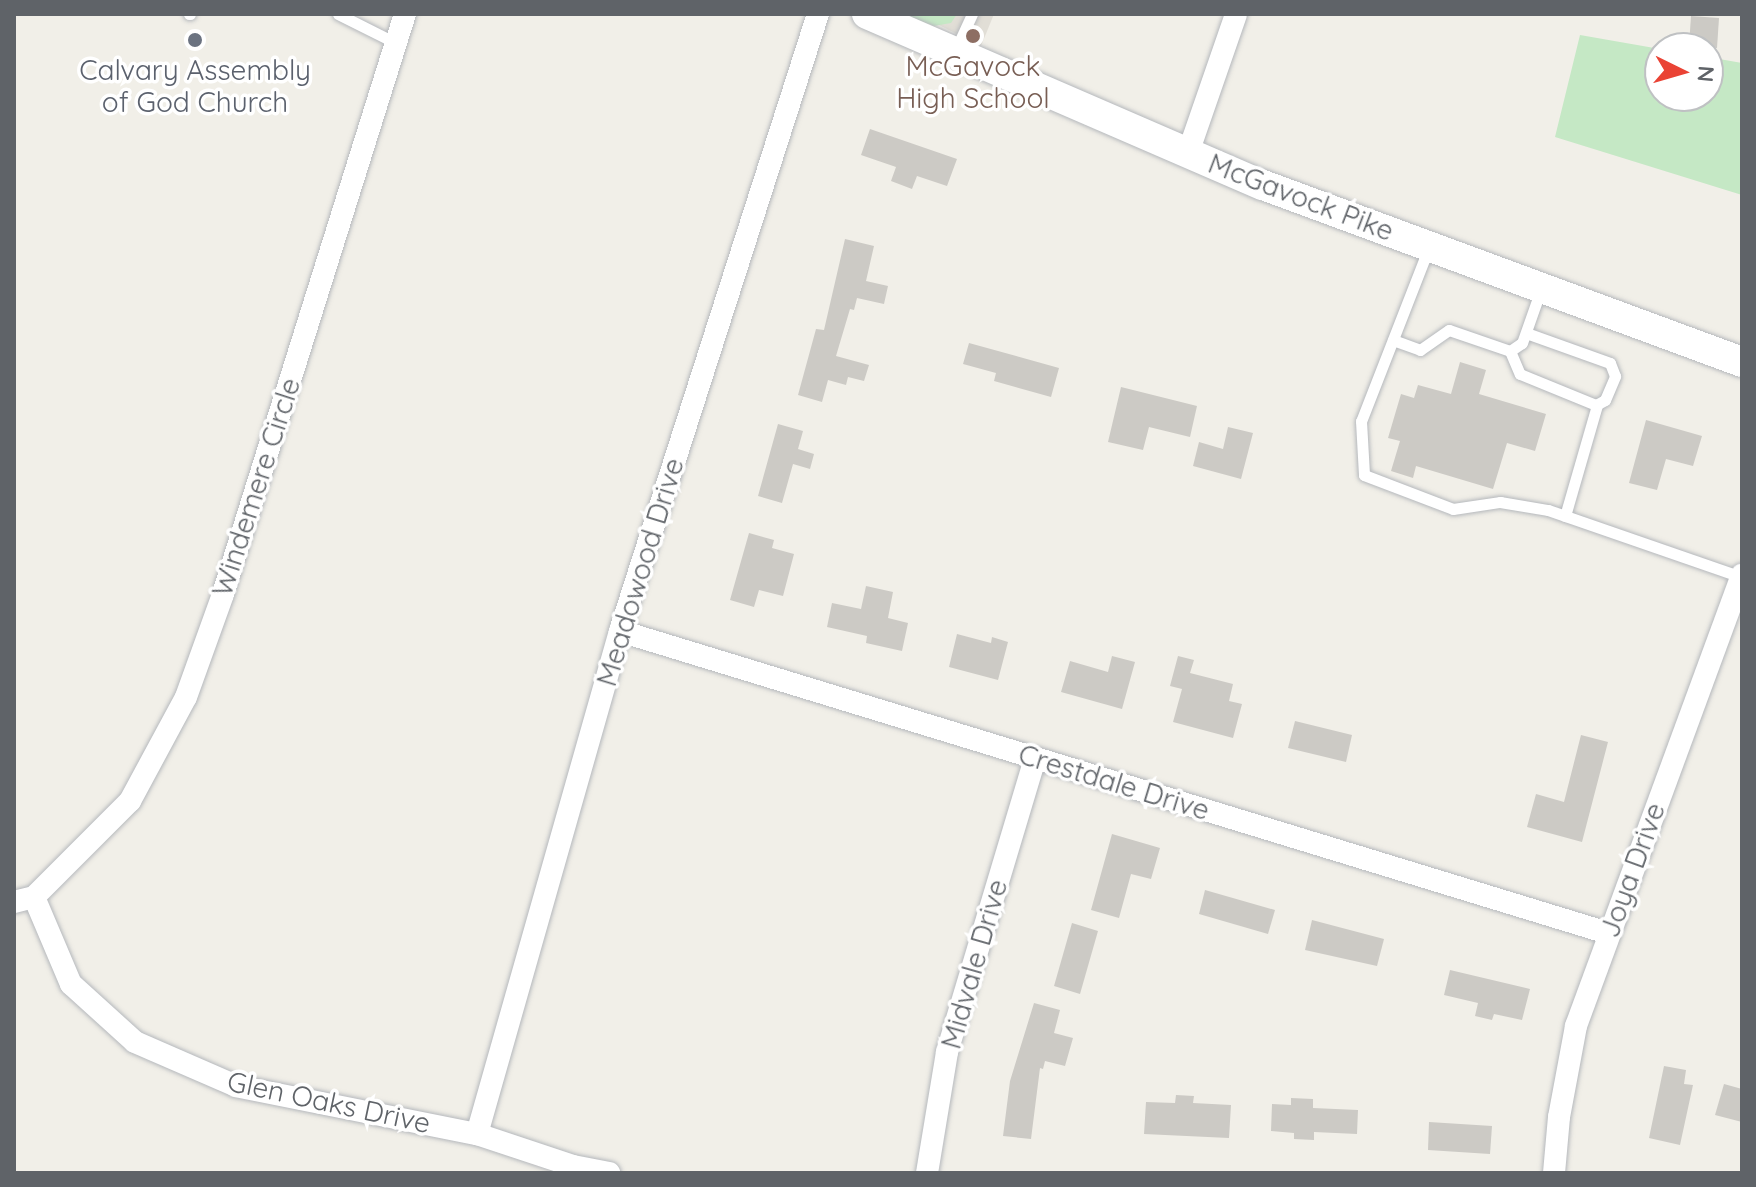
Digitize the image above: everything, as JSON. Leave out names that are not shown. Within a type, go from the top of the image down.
[{"type":"main road","name":"McGavock Pike","points":[[867,14],[1263,185],[1742,362]]},
{"type":"street","name":"Windemere Circle","points":[[24,900],[130,801],[186,697],[223,594],[405,14]]},
{"type":"street","name":"Meadowood Drive","points":[[477,1134],[620,631],[818,14]]},
{"type":"street","points":[[1188,153],[1236,14]]},
{"type":"street","name":"Joya Drive","points":[[1554,1173],[1559,1117],[1576,1026],[1742,576]]},
{"type":"street","name":"Crestdale Drive","points":[[620,631],[1608,933]]},
{"type":"street","name":"Midvale Drive","points":[[927,1173],[947,1052],[1035,758]]},
{"type":"street","name":"Glen Oaks Drive","points":[[24,900],[71,984],[135,1042],[236,1086],[477,1134],[573,1166],[609,1173]]},
{"type":"lane","points":[[955,52],[972,14]]},
{"type":"lane","points":[[345,16],[396,43]]},
{"type":"lane","points":[[1429,246],[1361,421],[1364,475],[1453,509],[1500,502],[1565,516],[1742,576]]},
{"type":"lane","points":[[1510,351],[1522,343],[1542,288]]},
{"type":"lane","points":[[1393,340],[1420,350],[1449,330],[1510,351],[1520,374],[1597,405]]},
{"type":"lane","points":[[1526,333],[1610,363],[1615,376],[1605,400],[1597,405],[1565,516]]},
{"type":"shaded area","name":"McGavock High School","points":[[917,14],[994,14],[981,46]]},
{"type":"green space","points":[[903,14],[957,14],[951,23],[934,26]]},
{"type":"green space","points":[[1580,35],[1644,46],[1644,112],[1724,112],[1724,60],[1742,63],[1742,195],[1555,137]]},
{"type":"building","points":[[1691,16],[1719,18],[1718,32],[1690,32]]},
{"type":"building","points":[[870,129],[957,159],[947,186],[917,176],[912,189],[891,181],[896,167],[861,155]]},
{"type":"building","points":[[845,239],[874,246],[866,281],[888,286],[884,304],[857,298],[854,310],[850,309],[836,356],[869,365],[864,381],[848,377],[846,385],[828,380],[822,402],[798,395],[816,329],[824,330]]},
{"type":"building","points":[[969,343],[1059,368],[1051,397],[994,381],[996,373],[963,364]]},
{"type":"building","points":[[1460,362],[1486,370],[1479,394],[1546,414],[1535,451],[1507,443],[1493,489],[1416,466],[1413,478],[1391,471],[1400,441],[1388,438],[1401,394],[1414,398],[1418,385],[1451,394]]},
{"type":"building","points":[[1121,387],[1197,406],[1190,437],[1149,427],[1143,450],[1108,442]]},
{"type":"building","points":[[1646,420],[1702,436],[1693,466],[1666,459],[1657,490],[1629,483]]},
{"type":"building","points":[[778,424],[803,431],[798,449],[814,454],[810,469],[793,464],[782,503],[758,496]]},
{"type":"building","points":[[1228,427],[1253,433],[1241,479],[1193,466],[1199,442],[1223,449]]},
{"type":"building","points":[[749,533],[774,540],[772,548],[794,554],[783,596],[759,590],[754,607],[730,600]]},
{"type":"building","points":[[866,586],[893,592],[888,618],[908,623],[902,651],[866,643],[867,636],[827,627],[832,603],[861,609]]},
{"type":"building","points":[[957,634],[991,643],[992,637],[1008,642],[998,680],[949,667]]},
{"type":"building","points":[[1112,656],[1135,662],[1122,709],[1061,692],[1070,661],[1108,672]]},
{"type":"building","points":[[1178,656],[1194,660],[1190,673],[1233,684],[1229,701],[1242,704],[1233,738],[1173,722],[1182,689],[1170,686]]},
{"type":"building","points":[[1295,721],[1352,735],[1346,762],[1288,748]]},
{"type":"building","points":[[1581,735],[1608,742],[1582,842],[1527,827],[1536,794],[1564,802]]},
{"type":"building","points":[[1112,834],[1160,848],[1151,879],[1131,874],[1119,918],[1091,910]]},
{"type":"building","points":[[1205,890],[1275,910],[1268,934],[1199,914]]},
{"type":"building","points":[[1312,920],[1384,939],[1377,966],[1305,950]]},
{"type":"building","points":[[1072,923],[1098,931],[1080,994],[1054,986]]},
{"type":"building","points":[[1450,970],[1530,989],[1522,1020],[1494,1014],[1492,1020],[1475,1016],[1478,1003],[1444,995]]},
{"type":"building","points":[[1034,1003],[1060,1010],[1054,1033],[1073,1038],[1065,1066],[1045,1061],[1043,1069],[1040,1068],[1031,1139],[1003,1136],[1010,1081]]},
{"type":"building","points":[[1664,1066],[1686,1070],[1684,1084],[1693,1085],[1680,1145],[1649,1138]]},
{"type":"building","points":[[1724,1084],[1742,1089],[1742,1122],[1715,1115]]},
{"type":"building","points":[[1176,1095],[1194,1096],[1193,1103],[1231,1105],[1229,1138],[1144,1134],[1146,1102],[1175,1103]]},
{"type":"building","points":[[1291,1098],[1313,1099],[1313,1108],[1358,1110],[1357,1134],[1314,1132],[1314,1140],[1294,1139],[1294,1133],[1271,1131],[1272,1104],[1291,1105]]},
{"type":"building","points":[[1429,1122],[1492,1126],[1490,1154],[1428,1150]]},
{"type":"place","name":"McGavock High School","points":[[973,36]]},
{"type":"place","name":"Calvary Assembly of God Church","points":[[195,40]]}]
